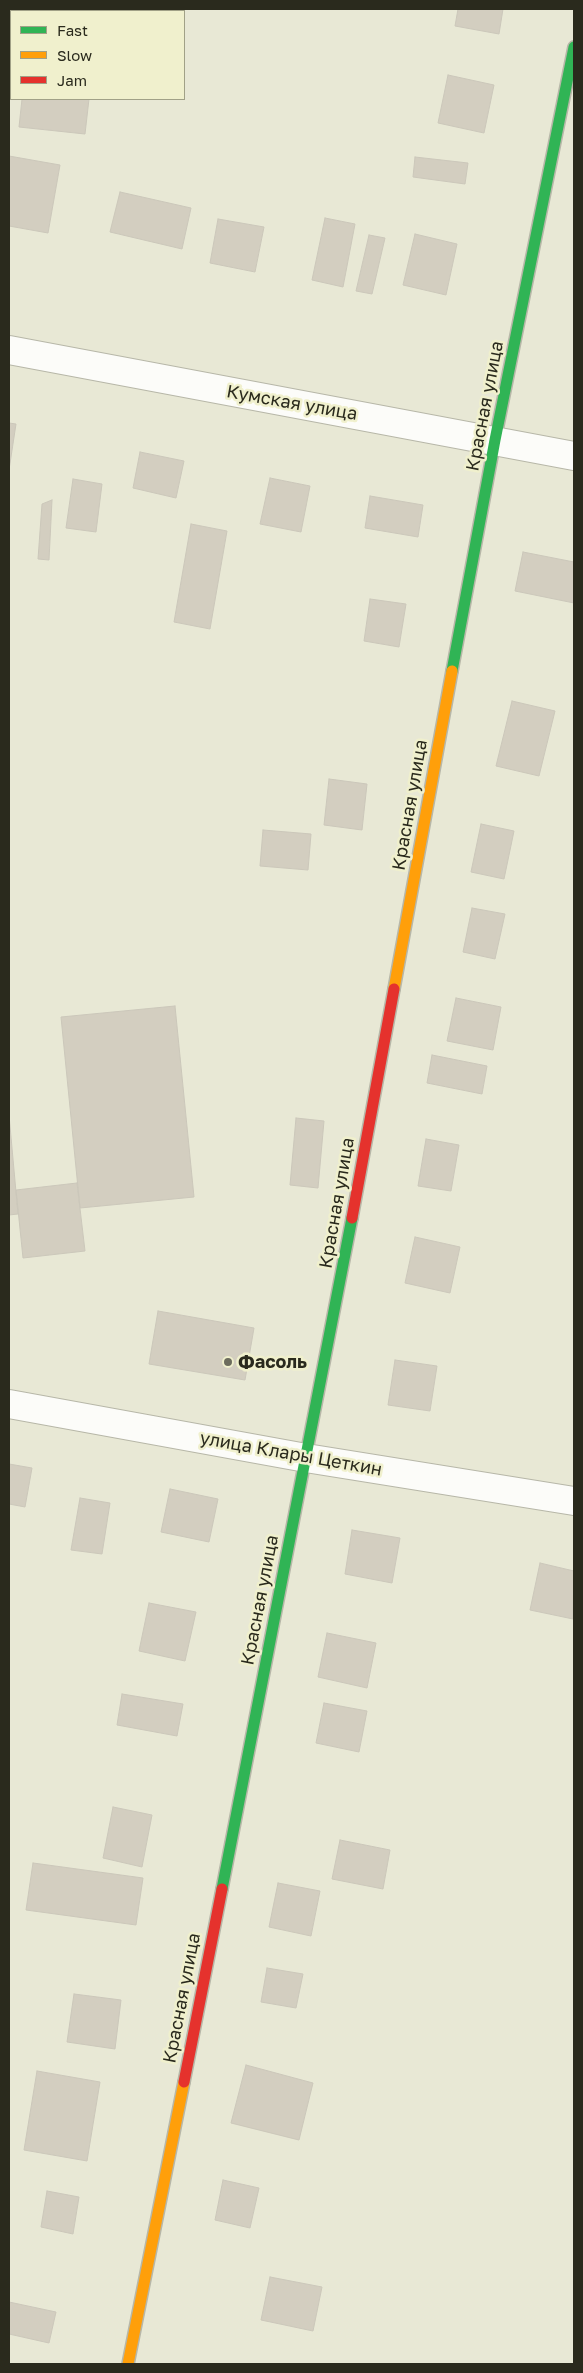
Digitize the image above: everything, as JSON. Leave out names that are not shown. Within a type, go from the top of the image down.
[{"type":"street","name":"Красная улица","points":[[128,2364],[306,1458],[495,440],[574,47]]},
{"type":"street","name":"Кумская улица","points":[[9,350],[574,456]]},
{"type":"street","name":"улица Клары Цеткин","points":[[9,1404],[306,1458],[574,1501]]},
{"type":"building","points":[[458,9],[503,9],[499,34],[455,26]]},
{"type":"building","points":[[448,75],[494,85],[484,133],[438,123]]},
{"type":"building","points":[[22,100],[89,100],[85,134],[19,127]]},
{"type":"building","points":[[9,156],[60,165],[48,233],[9,226]]},
{"type":"building","points":[[415,157],[468,163],[465,184],[413,177]]},
{"type":"building","points":[[120,192],[191,208],[182,249],[110,232]]},
{"type":"building","points":[[325,218],[355,224],[343,287],[312,280]]},
{"type":"building","points":[[218,219],[264,227],[255,272],[210,263]]},
{"type":"building","points":[[415,234],[457,244],[446,295],[403,285]]},
{"type":"building","points":[[369,235],[385,238],[372,294],[356,291]]},
{"type":"building","points":[[9,423],[16,424],[9,470]]},
{"type":"building","points":[[140,452],[184,461],[176,498],[133,488]]},
{"type":"building","points":[[270,478],[310,486],[301,532],[260,524]]},
{"type":"building","points":[[73,479],[102,484],[96,532],[66,528]]},
{"type":"building","points":[[370,496],[423,505],[418,537],[365,528]]},
{"type":"building","points":[[52,500],[49,560],[38,559],[42,504]]},
{"type":"building","points":[[191,524],[227,531],[210,629],[174,622]]},
{"type":"building","points":[[523,552],[574,562],[574,603],[515,591]]},
{"type":"building","points":[[370,599],[406,604],[399,647],[364,641]]},
{"type":"building","points":[[512,701],[555,711],[539,776],[496,766]]},
{"type":"building","points":[[329,779],[367,784],[362,830],[324,825]]},
{"type":"building","points":[[481,824],[514,831],[504,879],[471,872]]},
{"type":"building","points":[[263,830],[311,834],[308,870],[260,866]]},
{"type":"building","points":[[472,908],[505,914],[495,959],[463,952]]},
{"type":"building","points":[[456,998],[501,1007],[493,1050],[447,1041]]},
{"type":"building","points":[[175,1006],[194,1197],[80,1208],[61,1017]]},
{"type":"building","points":[[432,1055],[487,1066],[482,1094],[427,1083]]},
{"type":"building","points":[[9,1115],[18,1214],[9,1215]]},
{"type":"building","points":[[296,1118],[324,1121],[318,1188],[290,1185]]},
{"type":"building","points":[[426,1139],[459,1145],[451,1191],[418,1186]]},
{"type":"building","points":[[77,1183],[85,1251],[23,1258],[16,1190]]},
{"type":"building","points":[[415,1237],[460,1247],[450,1293],[405,1283]]},
{"type":"building","points":[[158,1311],[254,1328],[245,1380],[149,1364]]},
{"type":"building","points":[[395,1360],[437,1366],[430,1411],[388,1405]]},
{"type":"building","points":[[9,1464],[32,1468],[25,1507],[9,1504]]},
{"type":"building","points":[[170,1489],[218,1499],[209,1542],[161,1532]]},
{"type":"building","points":[[80,1498],[110,1503],[102,1554],[71,1550]]},
{"type":"building","points":[[352,1530],[400,1538],[392,1583],[345,1574]]},
{"type":"building","points":[[540,1563],[574,1571],[573,1619],[530,1610]]},
{"type":"building","points":[[149,1603],[196,1612],[185,1661],[139,1651]]},
{"type":"building","points":[[327,1633],[376,1643],[367,1688],[318,1677]]},
{"type":"building","points":[[122,1694],[183,1704],[177,1736],[117,1725]]},
{"type":"building","points":[[324,1703],[367,1711],[359,1752],[316,1743]]},
{"type":"building","points":[[113,1807],[152,1815],[142,1867],[103,1858]]},
{"type":"building","points":[[340,1840],[390,1850],[383,1889],[332,1879]]},
{"type":"building","points":[[33,1863],[143,1878],[136,1925],[26,1910]]},
{"type":"building","points":[[278,1883],[320,1891],[311,1936],[269,1927]]},
{"type":"building","points":[[267,1968],[303,1974],[296,2008],[261,2002]]},
{"type":"building","points":[[74,1994],[121,2000],[115,2049],[67,2042]]},
{"type":"building","points":[[246,2065],[313,2083],[299,2140],[231,2123]]},
{"type":"building","points":[[37,2071],[100,2082],[87,2161],[24,2150]]},
{"type":"building","points":[[223,2180],[259,2188],[250,2228],[215,2220]]},
{"type":"building","points":[[47,2191],[79,2197],[73,2234],[41,2227]]},
{"type":"building","points":[[270,2277],[322,2287],[313,2331],[261,2320]]},
{"type":"building","points":[[9,2302],[56,2312],[49,2343],[9,2334]]},
{"type":"traffic: fast","points":[[452,671],[495,440],[574,47]]},
{"type":"traffic: fast","points":[[222,1889],[352,1218]]},
{"type":"traffic: slow","points":[[394,989],[452,671]]},
{"type":"traffic: slow","points":[[128,2364],[184,2082]]},
{"type":"traffic: jam","points":[[352,1218],[394,989]]},
{"type":"traffic: jam","points":[[184,2082],[222,1889]]},
{"type":"place","name":"Фасоль","points":[[228,1362]]}]
